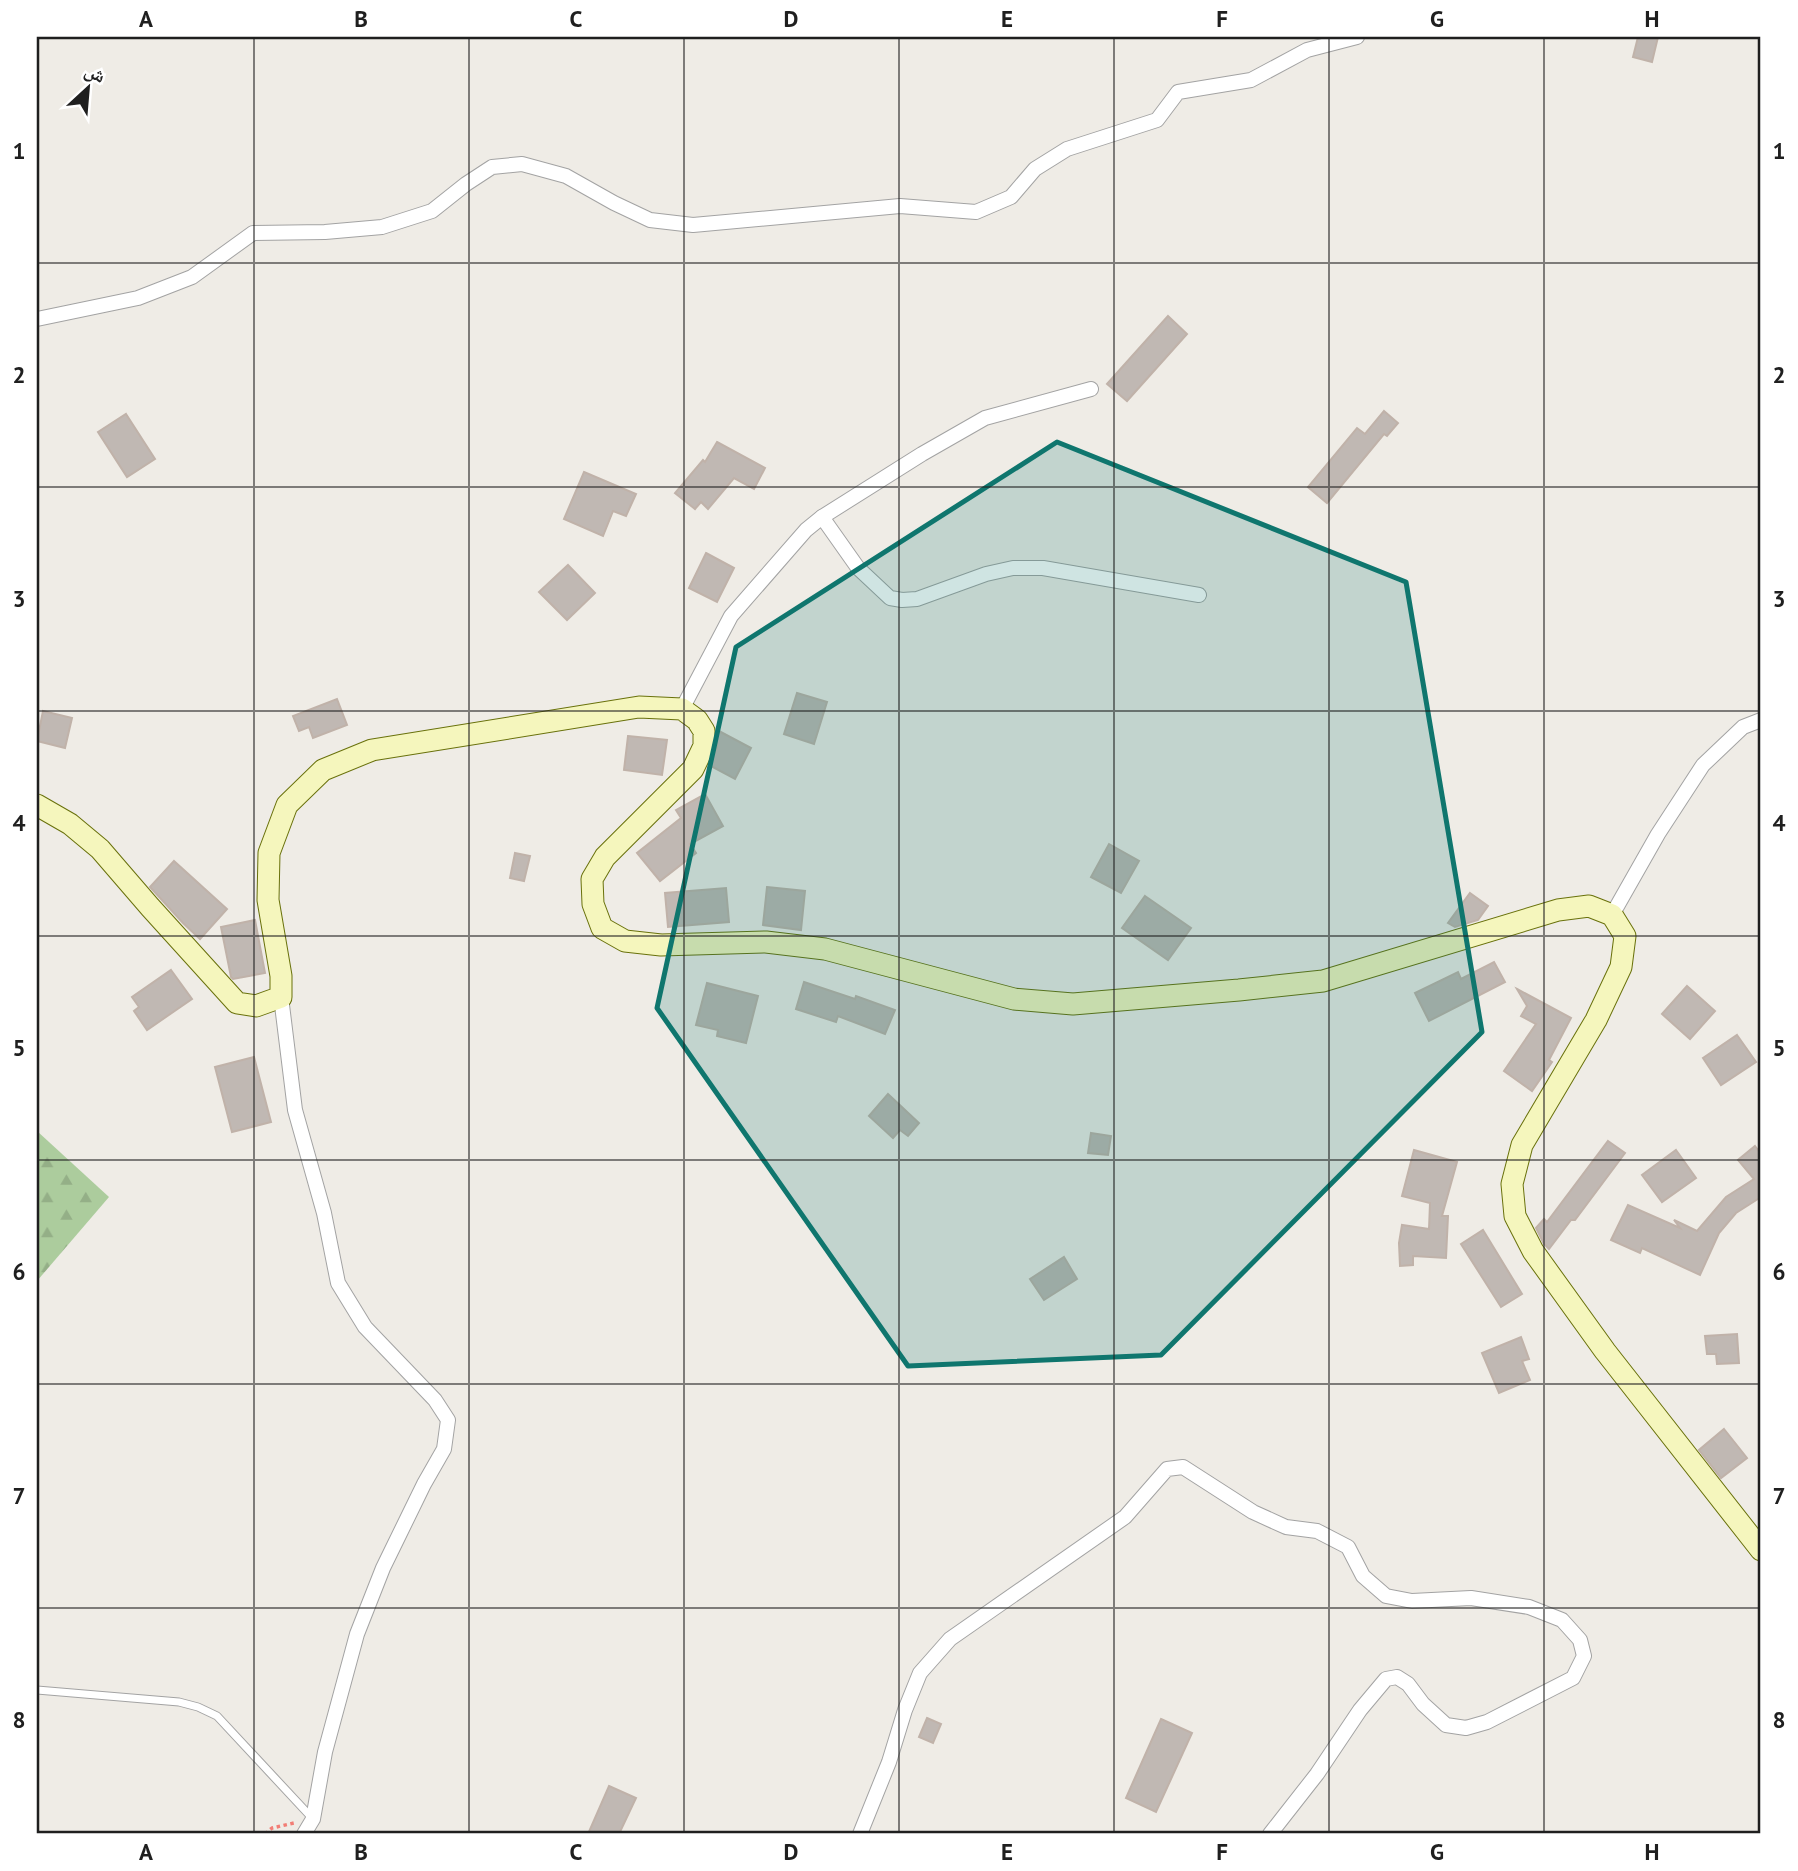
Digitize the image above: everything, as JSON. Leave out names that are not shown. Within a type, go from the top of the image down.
[{"type":"main road","points":[[37,805],[70,824],[100,849],[237,1003],[256,1006],[281,998],[281,976],[268,900],[269,853],[287,805],[323,770],[372,750],[639,708],[682,709],[697,720],[704,731],[704,746],[693,769],[605,857],[592,879],[593,904],[602,928],[625,941],[661,945],[766,942],[825,948],[1014,999],[1073,1004],[1323,981],[1558,910],[1589,906],[1612,915],[1625,936],[1621,967],[1596,1020],[1522,1145],[1512,1185],[1515,1216],[1533,1251],[1605,1351],[1761,1550]]},
{"type":"street","points":[[37,319],[138,298],[192,276],[253,233],[325,232],[382,227],[432,211],[492,167],[522,164],[566,176],[650,220],[693,225],[900,206],[976,212],[1011,197],[1035,169],[1067,149],[1157,120],[1178,92],[1251,80],[1307,50],[1357,37]]},
{"type":"street","points":[[682,709],[731,615],[806,530],[822,517],[985,418],[1091,389]]},
{"type":"street","points":[[822,517],[858,568],[890,598],[917,599],[986,574],[1013,568],[1043,568],[1199,594]]},
{"type":"street","points":[[1612,915],[1658,834],[1703,765],[1743,727],[1761,720]]},
{"type":"street","points":[[281,998],[295,1110],[324,1213],[338,1283],[365,1327],[435,1400],[448,1420],[444,1449],[383,1568],[357,1634],[325,1752],[313,1819],[304,1834]]},
{"type":"street","points":[[859,1834],[889,1762],[920,1673],[950,1639],[1125,1517],[1167,1469],[1183,1467],[1253,1512],[1286,1527],[1317,1531],[1348,1548],[1363,1576],[1386,1596],[1412,1601],[1471,1598],[1529,1607],[1562,1620],[1580,1640],[1584,1656],[1573,1678],[1487,1722],[1466,1728],[1446,1725],[1423,1704],[1408,1684],[1397,1677],[1386,1679],[1360,1710],[1317,1774],[1270,1834]]},
{"type":"lane","points":[[37,1690],[179,1702],[198,1707],[217,1716],[313,1819]]},
{"type":"path","points":[[265,1834],[272,1828],[313,1819]]},
{"type":"highlighted area","points":[[1057,442],[1406,582],[1482,1032],[1161,1355],[908,1366],[657,1008],[736,647]]},
{"type":"green space","points":[[37,1131],[109,1197],[37,1281]]},
{"type":"building","points":[[1638,37],[1658,37],[1652,62],[1633,57]]},
{"type":"building","points":[[1168,316],[1187,334],[1127,401],[1107,384]]},
{"type":"building","points":[[1384,411],[1398,423],[1387,436],[1384,434],[1327,503],[1308,487],[1357,428],[1365,434]]},
{"type":"building","points":[[126,414],[155,459],[127,477],[98,432]]},
{"type":"building","points":[[717,442],[765,468],[754,489],[734,478],[708,509],[701,502],[695,509],[675,493],[703,460],[705,462]]},
{"type":"building","points":[[584,472],[636,494],[626,516],[613,511],[603,536],[564,519]]},
{"type":"building","points":[[706,553],[734,568],[717,602],[689,588]]},
{"type":"building","points":[[568,565],[595,593],[567,620],[539,592]]},
{"type":"building","points":[[797,693],[827,702],[814,744],[784,734]]},
{"type":"building","points":[[337,699],[347,725],[313,738],[309,727],[299,731],[293,716]]},
{"type":"building","points":[[43,711],[72,718],[65,748],[37,741]]},
{"type":"building","points":[[717,730],[751,748],[735,779],[709,765],[717,747]]},
{"type":"building","points":[[628,736],[667,740],[662,775],[624,770]]},
{"type":"building","points":[[705,794],[723,826],[690,844],[696,853],[660,881],[637,853],[681,818],[676,810]]},
{"type":"building","points":[[1109,844],[1139,861],[1121,893],[1091,877]]},
{"type":"building","points":[[515,853],[530,856],[524,881],[510,878]]},
{"type":"building","points":[[174,861],[227,909],[200,939],[150,887]]},
{"type":"building","points":[[767,887],[805,891],[801,930],[763,925]]},
{"type":"building","points":[[726,888],[729,922],[668,927],[665,893]]},
{"type":"building","points":[[1470,893],[1488,906],[1478,920],[1455,927],[1448,923]]},
{"type":"building","points":[[1145,896],[1191,928],[1168,960],[1122,928]]},
{"type":"building","points":[[255,920],[265,973],[233,979],[221,927]]},
{"type":"building","points":[[1494,962],[1505,982],[1429,1021],[1415,993],[1458,972],[1461,979]]},
{"type":"building","points":[[171,970],[192,999],[147,1030],[134,1011],[139,1007],[132,997]]},
{"type":"building","points":[[804,982],[895,1010],[885,1034],[838,1016],[836,1022],[796,1009]]},
{"type":"building","points":[[707,983],[758,996],[746,1043],[717,1036],[718,1030],[696,1025]]},
{"type":"building","points":[[1687,986],[1715,1011],[1690,1039],[1662,1014]]},
{"type":"building","points":[[1517,989],[1571,1018],[1549,1060],[1552,1062],[1532,1091],[1504,1071],[1536,1024],[1521,1016],[1527,1006]]},
{"type":"building","points":[[1737,1035],[1756,1062],[1721,1085],[1703,1058]]},
{"type":"building","points":[[254,1057],[271,1122],[232,1132],[215,1067]]},
{"type":"building","points":[[888,1094],[919,1123],[908,1136],[900,1130],[893,1138],[869,1116]]},
{"type":"building","points":[[1091,1133],[1111,1136],[1108,1155],[1088,1153]]},
{"type":"building","points":[[1608,1141],[1625,1153],[1575,1220],[1571,1220],[1549,1249],[1536,1228],[1544,1219],[1547,1222]]},
{"type":"building","points":[[1755,1146],[1761,1154],[1761,1197],[1736,1213],[1719,1233],[1700,1275],[1642,1248],[1640,1253],[1611,1240],[1628,1205],[1680,1228],[1674,1220],[1697,1231],[1726,1197],[1754,1179],[1738,1160]]},
{"type":"building","points":[[1414,1150],[1457,1162],[1442,1216],[1448,1216],[1446,1258],[1413,1256],[1413,1265],[1400,1266],[1399,1243],[1402,1225],[1429,1229],[1430,1203],[1402,1196]]},
{"type":"building","points":[[1676,1150],[1696,1178],[1662,1202],[1642,1175]]},
{"type":"building","points":[[1483,1230],[1522,1294],[1501,1307],[1461,1244]]},
{"type":"building","points":[[1064,1257],[1077,1279],[1044,1300],[1030,1279]]},
{"type":"building","points":[[1737,1334],[1739,1363],[1717,1364],[1716,1354],[1707,1354],[1705,1336]]},
{"type":"building","points":[[1521,1337],[1529,1359],[1522,1361],[1530,1380],[1499,1393],[1482,1353]]},
{"type":"building","points":[[1724,1429],[1747,1458],[1721,1478],[1699,1450]]},
{"type":"building","points":[[927,1718],[941,1724],[933,1743],[919,1737]]},
{"type":"building","points":[[1161,1719],[1192,1733],[1156,1812],[1126,1798]]},
{"type":"building","points":[[609,1786],[636,1798],[619,1834],[588,1834]]}]
